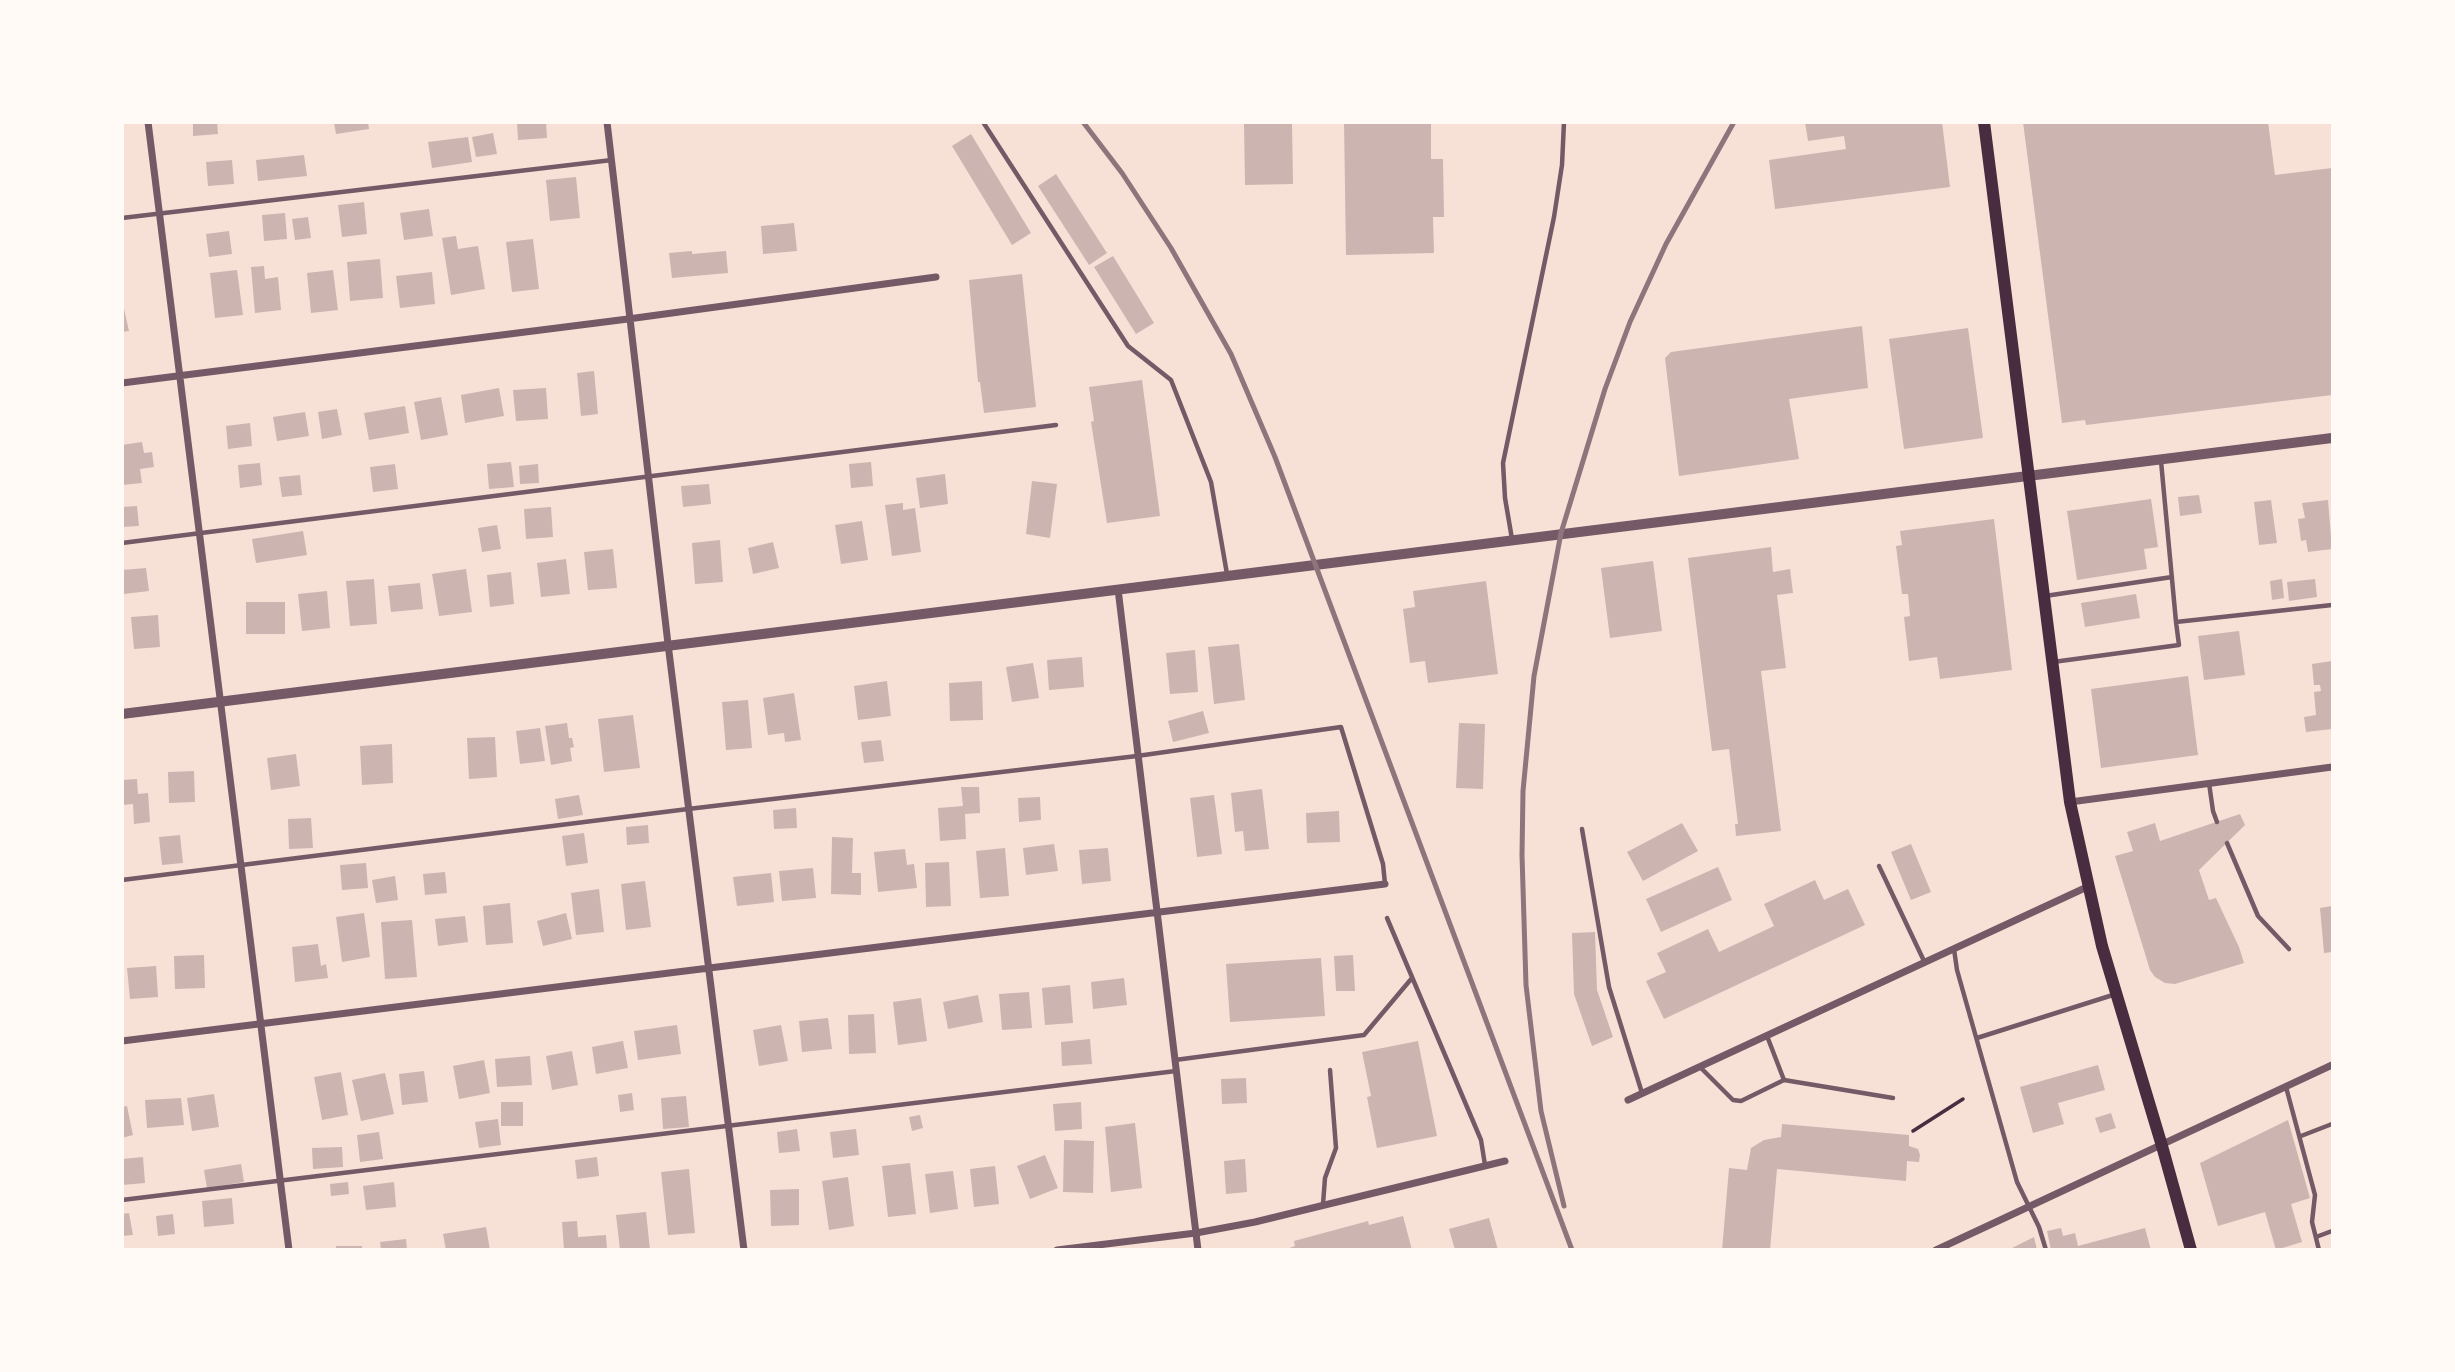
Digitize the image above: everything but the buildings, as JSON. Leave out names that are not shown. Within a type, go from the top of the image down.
[{"type":"main road","points":[[1983,122],[2070,802],[2087,887],[2191,1250]]},
{"type":"street","points":[[148,122],[289,1250]]},
{"type":"street","points":[[607,122],[628,319],[744,1250]]},
{"type":"street","points":[[122,383],[936,277]]},
{"type":"street","points":[[122,714],[2333,438]]},
{"type":"street","points":[[1118,589],[1198,1250]]},
{"type":"street","points":[[2070,802],[2333,767]]},
{"type":"street","points":[[122,1041],[1385,884]]},
{"type":"street","points":[[1628,1100],[2087,887]]},
{"type":"street","points":[[1936,1250],[2333,1065]]},
{"type":"street","points":[[1057,1250],[1196,1233],[1255,1222],[1504,1161]]},
{"type":"lane","points":[[983,122],[1128,346],[1171,380],[1211,482],[1227,575]]},
{"type":"lane","points":[[1513,540],[1505,498],[1503,463],[1554,217],[1562,165],[1563,122]]},
{"type":"lane","points":[[122,218],[613,160]]},
{"type":"lane","points":[[122,543],[1056,425]]},
{"type":"lane","points":[[2052,662],[2179,645],[2161,460]]},
{"type":"lane","points":[[2044,596],[2172,578]]},
{"type":"lane","points":[[2176,622],[2333,605]]},
{"type":"lane","points":[[122,880],[1137,756],[1341,727],[1383,864],[1385,884]]},
{"type":"lane","points":[[2209,783],[2217,822]]},
{"type":"lane","points":[[1582,828],[1609,987],[1642,1094]]},
{"type":"lane","points":[[2227,843],[2258,916],[2289,949]]},
{"type":"lane","points":[[1879,866],[1925,962]]},
{"type":"lane","points":[[1387,918],[1480,1140],[1485,1165]]},
{"type":"lane","points":[[1954,949],[1957,970],[2017,1182],[2039,1227],[2046,1250]]},
{"type":"lane","points":[[1175,1060],[1364,1035],[1412,978]]},
{"type":"lane","points":[[1977,1038],[2117,994]]},
{"type":"lane","points":[[1767,1036],[1784,1080]]},
{"type":"lane","points":[[1700,1067],[1733,1100],[1741,1101],[1784,1080],[1892,1097]]},
{"type":"lane","points":[[1323,1205],[1325,1178],[1336,1148],[1330,1070]]},
{"type":"lane","points":[[122,1200],[1176,1071]]},
{"type":"lane","points":[[2286,1087],[2315,1195],[2312,1222],[2319,1250]]},
{"type":"lane","points":[[2301,1137],[2333,1124]]},
{"type":"lane","points":[[2316,1237],[2333,1231]]},
{"type":"path","points":[[1913,1131],[1963,1099]]},
{"type":"railway","points":[[1083,122],[1122,173],[1171,248],[1231,354],[1275,457],[1572,1250]]},
{"type":"railway","points":[[1564,1206],[1541,1111],[1526,985],[1523,791],[1534,676],[1561,533],[1605,389],[1630,322],[1666,244],[1734,122]]}]
